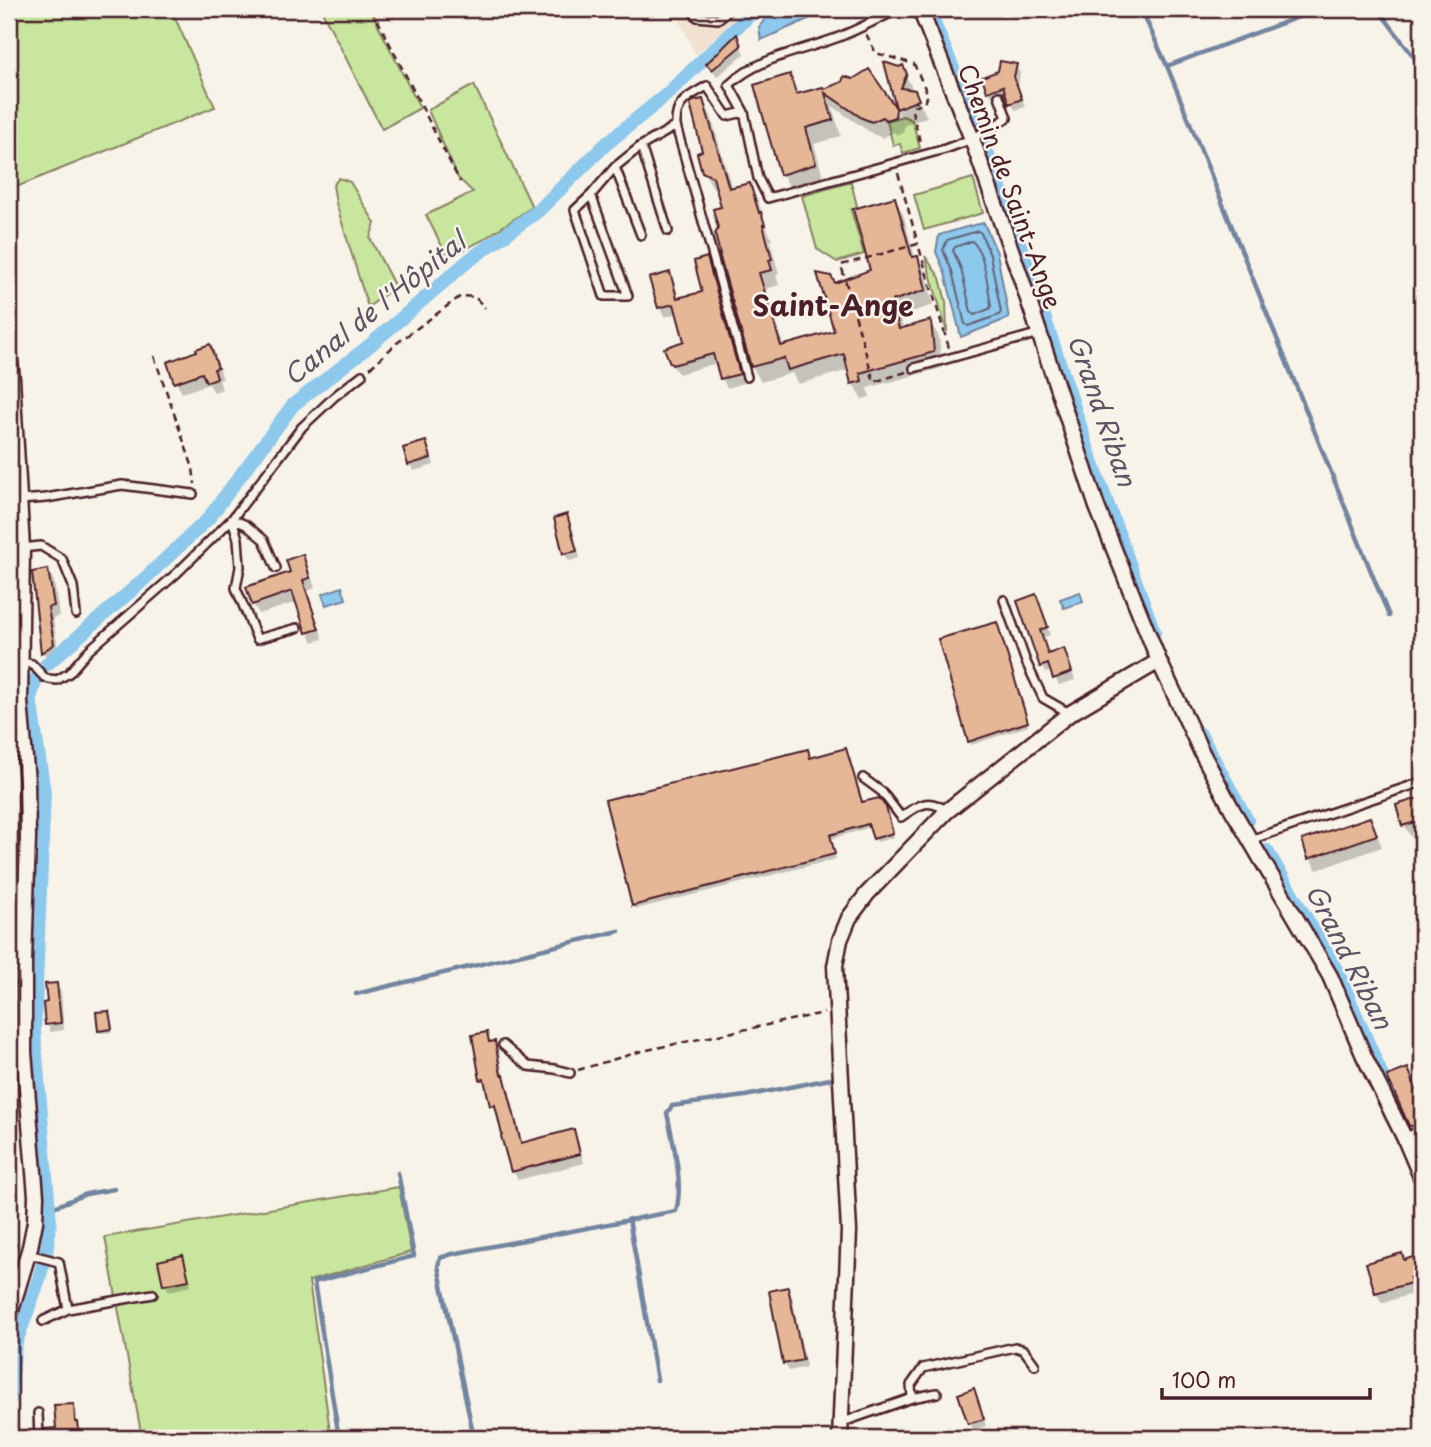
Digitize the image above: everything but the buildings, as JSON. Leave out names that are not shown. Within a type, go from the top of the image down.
[{"type":"street","name":"Chemin de Saint-Ange","points":[[920,9],[972,139],[1097,507],[1158,661],[1202,753],[1330,976],[1422,1179]]},
{"type":"street","points":[[9,351],[12,439],[20,500],[22,548],[16,589],[21,662],[14,701],[27,781],[24,1052],[36,1196],[35,1222],[28,1254],[9,1317]]},
{"type":"street","points":[[840,1438],[849,1231],[835,966],[840,940],[849,918],[886,873],[947,811],[1069,713],[1158,661]]},
{"type":"lane","points":[[691,9],[697,17],[718,19],[730,9]]},
{"type":"lane","points":[[899,9],[841,36],[761,64],[740,75],[729,85],[744,111],[758,178],[768,198],[972,139],[1007,118],[999,96]]},
{"type":"lane","points":[[744,111],[727,116],[707,86],[682,101],[675,116],[747,377]]},
{"type":"lane","points":[[591,195],[628,296],[604,296],[575,210],[615,167],[641,146],[676,126]]},
{"type":"lane","points":[[641,146],[668,231]]},
{"type":"lane","points":[[615,167],[641,235]]},
{"type":"lane","points":[[914,368],[1040,333]]},
{"type":"lane","points":[[21,662],[32,664],[49,680],[57,680],[69,673],[88,652],[177,573],[232,519],[302,427],[362,375]]},
{"type":"lane","points":[[20,500],[122,485],[193,495]]},
{"type":"lane","points":[[232,519],[264,540],[276,568]]},
{"type":"lane","points":[[232,519],[238,539],[240,567],[236,588],[257,639],[297,628]]},
{"type":"lane","points":[[22,548],[41,545],[62,559],[73,586],[76,614]]},
{"type":"lane","points":[[1004,600],[1042,698],[1069,713]]},
{"type":"lane","points":[[863,779],[881,792],[901,817],[923,803],[937,804],[947,811]]},
{"type":"lane","points":[[1250,840],[1422,782]]},
{"type":"lane","points":[[503,1045],[528,1066],[570,1073]]},
{"type":"lane","points":[[1405,1139],[1422,1128]]},
{"type":"lane","points":[[28,1254],[59,1262],[68,1309]]},
{"type":"lane","points":[[43,1321],[68,1309],[153,1294]]},
{"type":"lane","points":[[912,1398],[911,1385],[923,1368],[1015,1347],[1024,1350],[1035,1365]]},
{"type":"lane","points":[[840,1423],[912,1398],[937,1393]]},
{"type":"lane","points":[[38,1413],[39,1438]]},
{"type":"path","points":[[372,9],[460,182]]},
{"type":"path","points":[[862,26],[876,52],[914,64],[928,95],[924,103],[914,106],[912,111],[923,155]]},
{"type":"path","points":[[896,163],[951,358]]},
{"type":"path","points":[[914,368],[874,383],[841,265],[918,244]]},
{"type":"path","points":[[362,375],[397,343],[461,296],[475,297],[485,308]]},
{"type":"path","points":[[154,356],[193,468],[196,481],[193,495]]},
{"type":"path","points":[[570,1073],[642,1051],[820,1013],[838,1012]]},
{"type":"shaded area","points":[[674,9],[747,9],[696,55]]},
{"type":"shaded area","points":[[9,479],[15,578],[9,579]]},
{"type":"green space","points":[[9,9],[171,9],[215,107],[16,187],[9,131]]},
{"type":"green space","points":[[321,9],[370,9],[420,108],[382,129]]},
{"type":"green space","points":[[474,85],[532,207],[481,241],[448,258],[426,215],[473,192],[458,178],[428,110]]},
{"type":"green space","points":[[903,116],[912,120],[920,148],[903,153],[900,144],[893,145],[887,121]]},
{"type":"green space","points":[[339,178],[350,182],[375,223],[370,238],[395,287],[368,307],[336,203],[333,185]]},
{"type":"green space","points":[[973,178],[983,213],[924,230],[914,195]]},
{"type":"green space","points":[[851,182],[857,206],[851,210],[864,254],[837,262],[817,249],[802,196]]},
{"type":"green space","points":[[925,256],[940,278],[946,302],[947,332]]},
{"type":"green space","points":[[399,1187],[411,1252],[309,1281],[331,1438],[142,1438],[105,1237]]},
{"type":"water","points":[[773,9],[831,9],[761,40],[759,27]]},
{"type":"water","points":[[984,223],[997,253],[1009,318],[961,337],[945,273],[936,252],[939,235]]},
{"type":"water","points":[[342,587],[346,599],[326,605],[322,594]]},
{"type":"water","points":[[1080,592],[1083,602],[1064,608],[1060,599]]},
{"type":"waterway","name":"Canal de l'Hôpital","points":[[46,665],[208,519],[293,405],[369,346],[468,261],[538,211],[606,144],[666,95],[756,9]]},
{"type":"waterway","name":"Grand Riban","points":[[928,9],[982,138],[1090,456],[1154,632]]},
{"type":"waterway","points":[[1141,9],[1167,66],[1320,9]]},
{"type":"waterway","points":[[1378,9],[1422,68]]},
{"type":"waterway","points":[[1167,66],[1389,616]]},
{"type":"waterway","name":"Canal de l'Hôpital","points":[[9,1401],[15,1345],[39,1279],[50,1223],[34,1031],[44,793],[30,698],[36,679]]},
{"type":"waterway","name":"Grand Riban","points":[[1200,734],[1247,820]]},
{"type":"waterway","name":"Grand Riban","points":[[1267,851],[1337,971],[1391,1097]]},
{"type":"waterway","points":[[356,994],[619,931]]},
{"type":"waterway","points":[[474,1438],[438,1266],[440,1258],[676,1211],[678,1175],[667,1113],[672,1106],[745,1096],[835,1076]]},
{"type":"waterway","points":[[339,1438],[314,1282],[414,1256],[398,1173]]},
{"type":"waterway","points":[[49,1209],[86,1194],[114,1189]]},
{"type":"waterway","points":[[629,1219],[657,1380]]},
{"type":"waterway","points":[[9,1245],[16,1245]]},
{"type":"waterway","points":[[38,1250],[46,1253]]},
{"type":"district","name":"Saint-Ange","points":[[833,304]]}]
